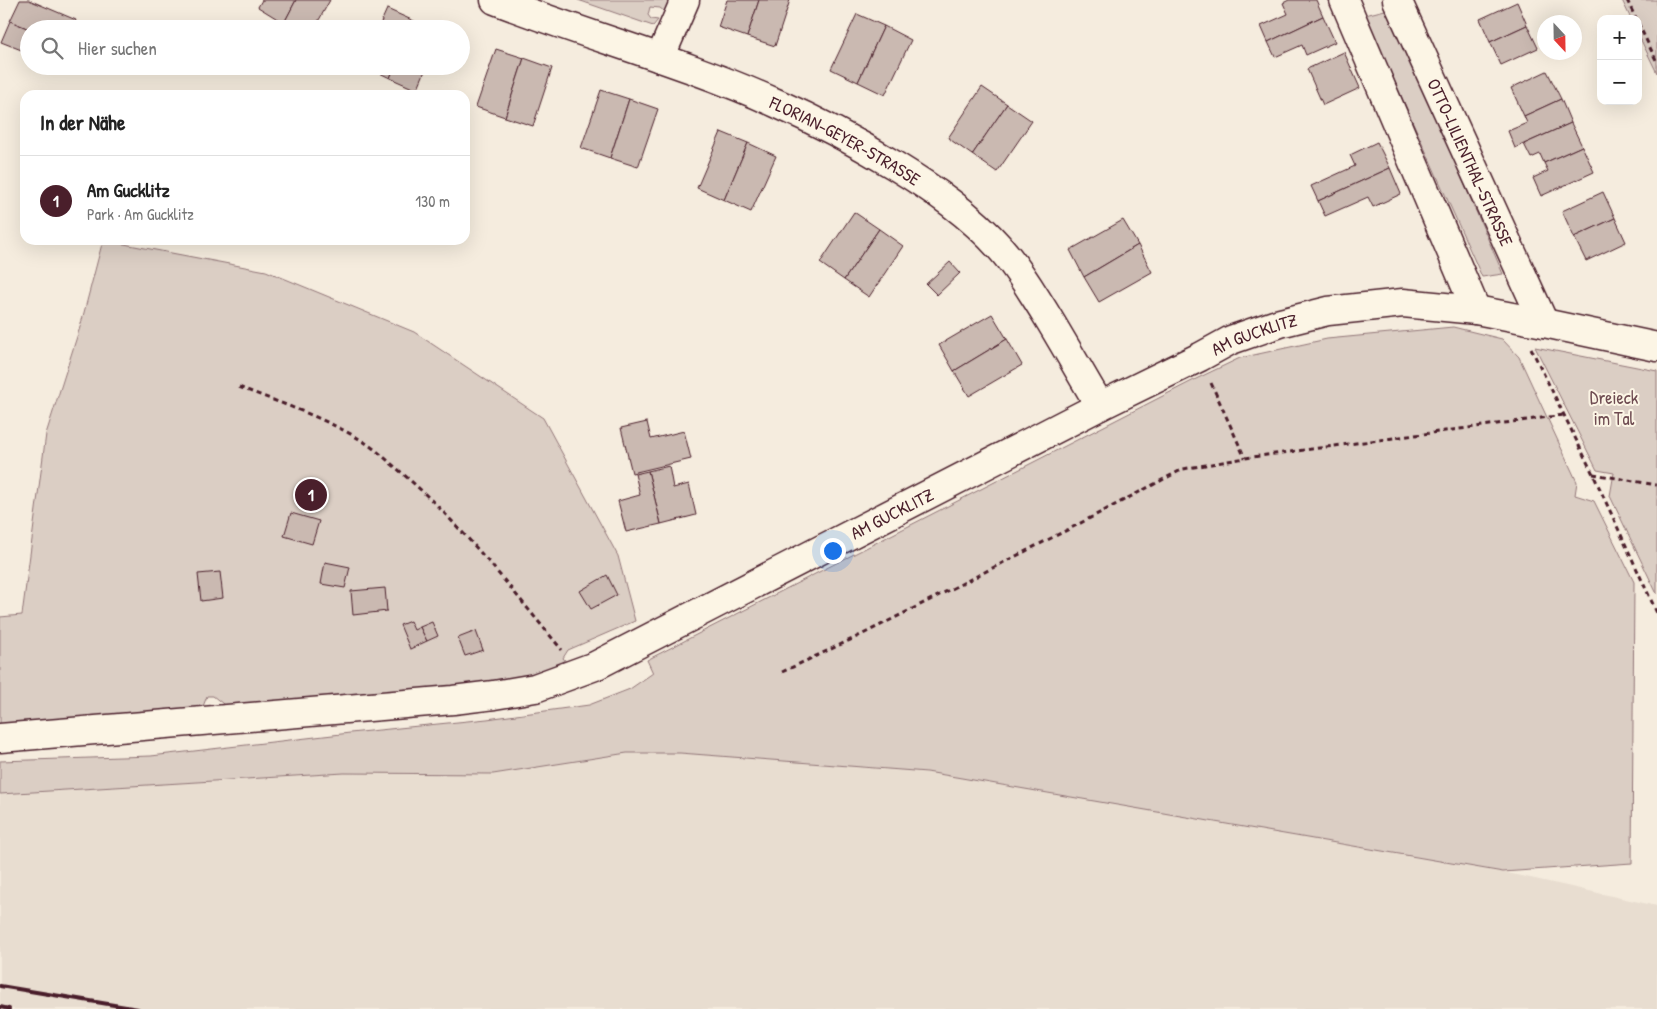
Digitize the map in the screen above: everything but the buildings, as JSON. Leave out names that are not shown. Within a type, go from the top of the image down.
[{"type":"street","name":"FLORIAN-GEYER-STRASSE","points":[[495,0],[746,90],[811,119],[931,188],[952,203],[987,234],[1019,271],[1061,338],[1100,406]]},
{"type":"street","points":[[660,58],[685,0]]},
{"type":"street","points":[[1344,0],[1476,310]]},
{"type":"street","name":"OTTO-LILIENTHAL-STRASSE","points":[[1397,0],[1534,321]]},
{"type":"street","name":"AM GUCKLITZ","points":[[0,738],[494,695],[535,688],[580,672],[687,620],[1231,340],[1280,323],[1328,311],[1403,303],[1476,310],[1657,347]]},
{"type":"path","points":[[1627,0],[1634,15]]},
{"type":"path","points":[[1642,31],[1657,62]]},
{"type":"path","points":[[1534,321],[1530,347],[1593,474],[1657,613]]},
{"type":"path","points":[[1200,357],[1245,458]]},
{"type":"path","points":[[239,388],[308,414],[361,440],[382,455],[420,489],[451,521],[507,584],[580,672]]},
{"type":"path","points":[[782,672],[864,634],[1073,527],[1183,468],[1564,415]]},
{"type":"path","points":[[1593,474],[1657,485]]},
{"type":"shaded area","points":[[627,753],[680,753],[927,772],[1503,872],[1657,906],[1657,1009],[0,1009],[0,794],[344,773],[493,774]]},
{"type":"green space","points":[[578,0],[672,0],[665,12],[660,8],[650,7],[648,15],[651,19],[658,20],[653,26]]},
{"type":"green space","points":[[1622,0],[1657,0],[1657,73],[1642,42],[1642,15],[1629,15]]},
{"type":"green space","points":[[1389,9],[1503,274],[1482,277],[1365,15]]},
{"type":"green space","points":[[102,245],[129,245],[266,271],[414,332],[543,418],[618,556],[635,621],[568,650],[563,658],[568,664],[537,674],[479,683],[227,707],[213,696],[207,696],[202,709],[0,725],[0,617],[22,615],[46,434],[81,324]]},
{"type":"green space","points":[[1453,327],[1502,339],[1519,357],[1577,482],[1575,495],[1594,501],[1634,582],[1632,863],[1503,872],[927,772],[680,753],[627,753],[493,774],[344,773],[0,794],[0,761],[151,756],[487,719],[589,705],[630,689],[653,673],[647,660],[1240,358],[1327,339]]},
{"type":"green space","name":"Dreieck im Tal","points":[[1535,347],[1657,371],[1657,594],[1610,496],[1614,473],[1597,470]]},
{"type":"railway","points":[[0,986],[138,1009]]},
{"type":"railway","points":[[0,1007],[9,1009]]},
{"type":"place","name":"Am Gucklitz","points":[[311,495]]}]
